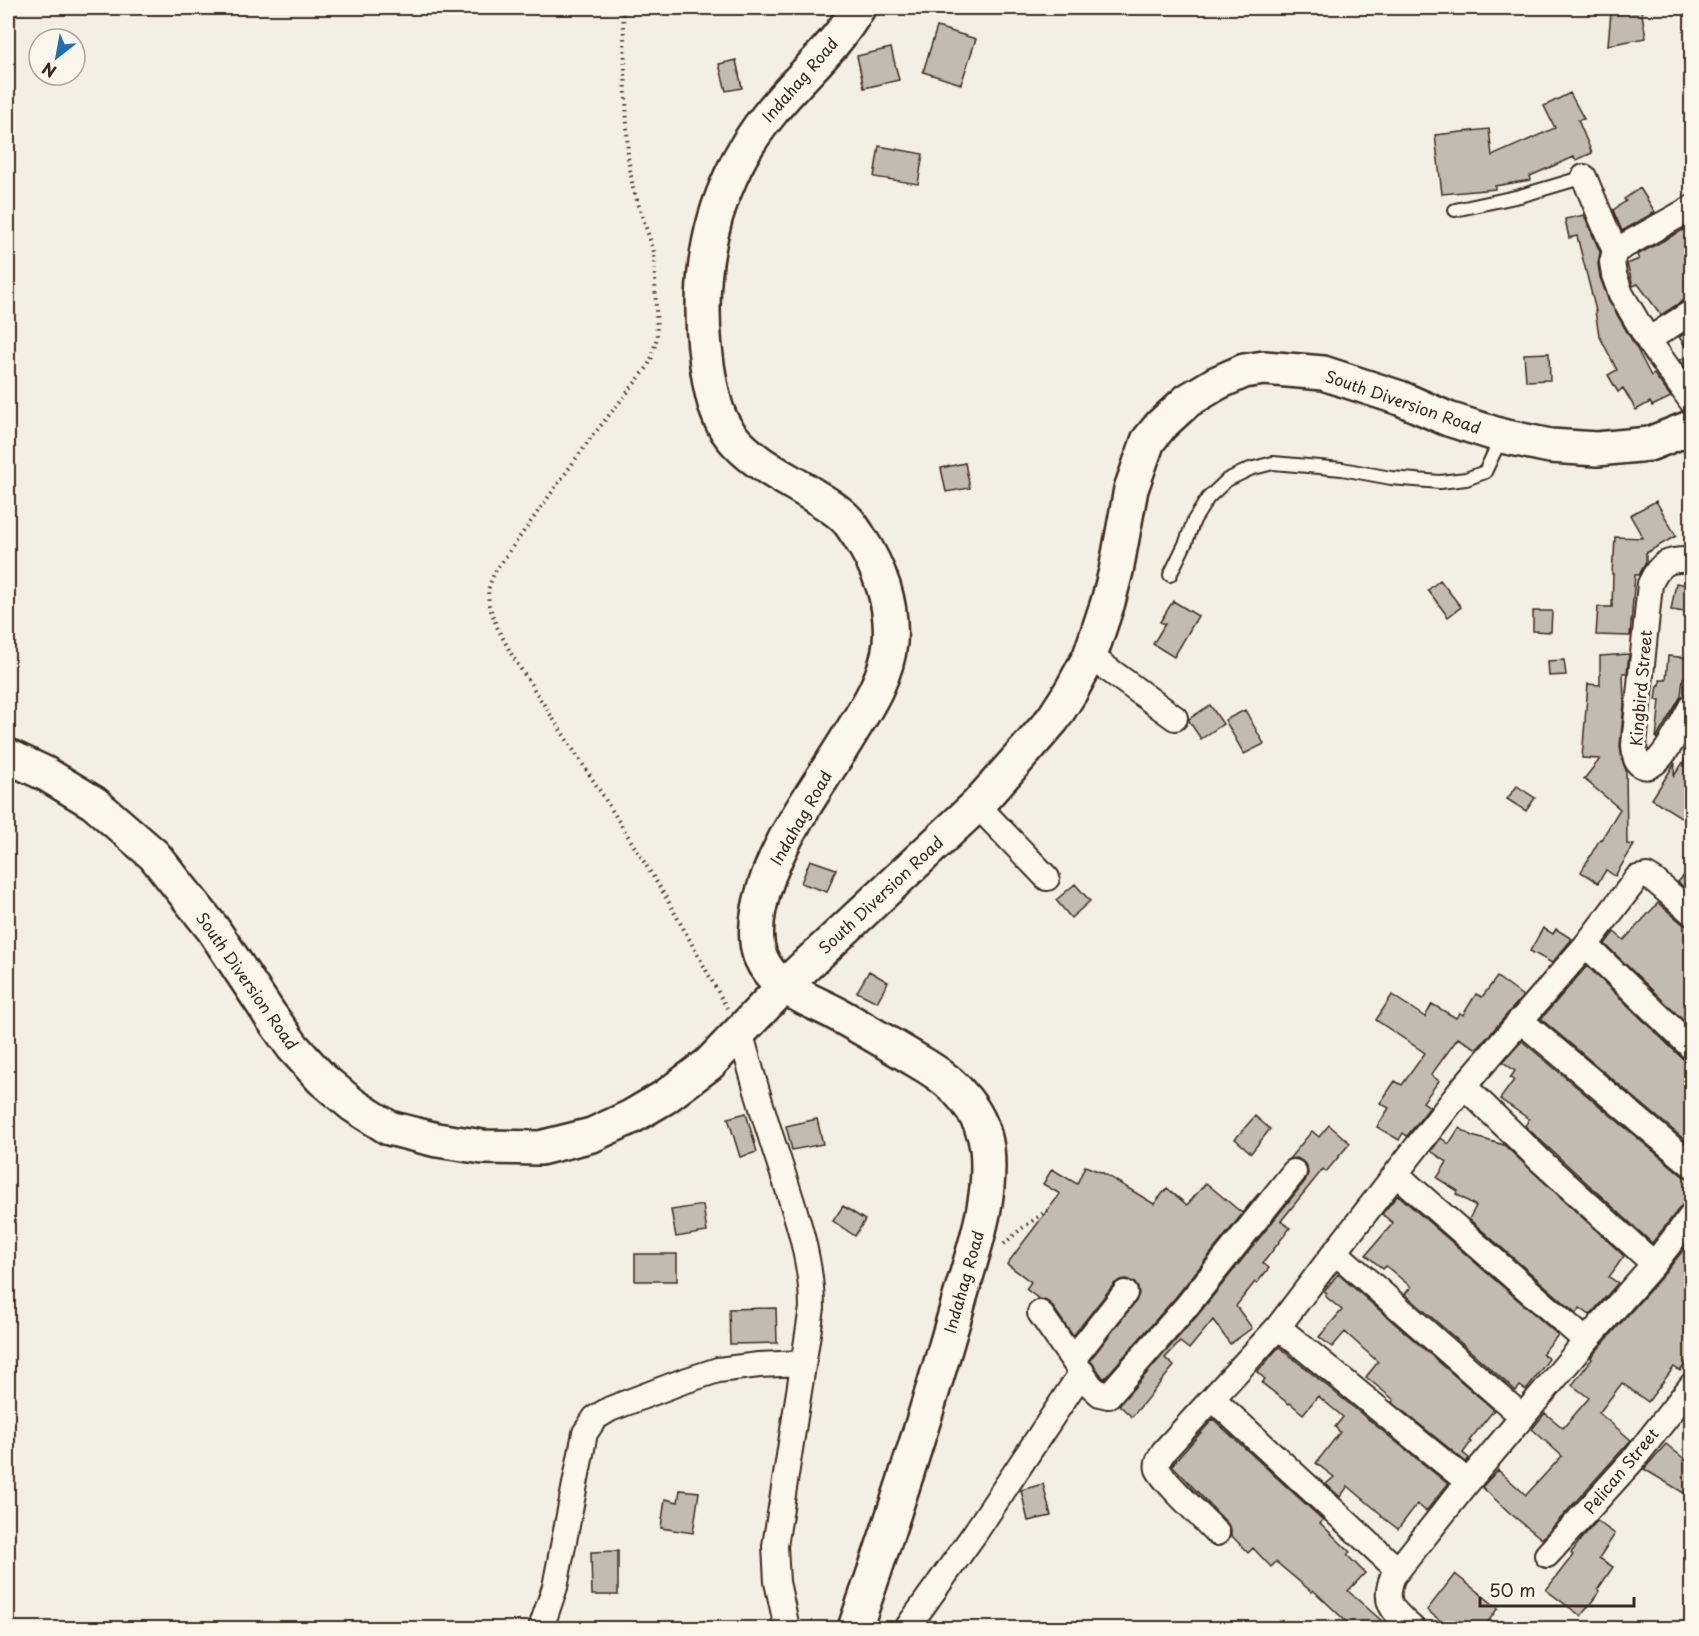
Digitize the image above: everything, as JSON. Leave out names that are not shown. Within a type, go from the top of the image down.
[{"type":"main road","name":"Indahag Road","points":[[855,1629],[893,1519],[934,1387],[984,1212],[988,1179],[987,1150],[983,1131],[973,1110],[956,1088],[935,1071],[900,1050],[784,986],[767,969],[760,955],[756,925],[767,878],[794,823],[855,726],[881,679],[889,651],[891,621],[888,600],[878,569],[848,520],[818,498],[749,455],[728,433],[715,408],[707,366],[703,325],[704,272],[709,243],[731,174],[773,109],[834,43],[858,8]]},
{"type":"main road","name":"South Diversion Road","points":[[8,756],[46,774],[94,802],[154,855],[213,929],[293,1047],[322,1079],[353,1105],[389,1128],[437,1140],[483,1147],[540,1148],[592,1135],[631,1117],[665,1097],[709,1064],[784,986],[977,805],[1053,719],[1090,656],[1114,582],[1131,489],[1149,441],[1161,424],[1187,401],[1217,383],[1244,371],[1264,368],[1323,373],[1400,398],[1448,418],[1502,436],[1550,446],[1597,449],[1649,444],[1692,428]]},
{"type":"street","points":[[1584,177],[1615,251],[1612,262],[1617,285],[1648,340],[1692,402]]},
{"type":"street","points":[[1615,251],[1692,208]]},
{"type":"street","points":[[1648,340],[1692,312]]},
{"type":"street","name":"Kingbird Street","points":[[1692,560],[1671,560],[1662,564],[1650,584],[1634,745],[1637,762],[1650,767],[1655,764],[1692,705]]},
{"type":"street","points":[[1090,656],[1174,718]]},
{"type":"street","points":[[977,805],[1047,878]]},
{"type":"street","points":[[1217,1533],[1158,1469],[1158,1463],[1164,1451],[1278,1327],[1464,1086],[1586,945],[1637,878],[1647,876],[1655,881],[1692,913]]},
{"type":"street","points":[[1586,945],[1692,1048]]},
{"type":"street","points":[[1520,1020],[1692,1165]]},
{"type":"street","points":[[740,1032],[792,1200],[810,1272],[812,1308],[775,1546],[777,1582],[787,1629]]},
{"type":"street","points":[[1464,1086],[1541,1161],[1654,1264]]},
{"type":"street","points":[[1040,1313],[1095,1391],[1108,1396],[1186,1307],[1294,1172]]},
{"type":"street","points":[[1396,1174],[1586,1341]]},
{"type":"street","points":[[1412,1629],[1393,1611],[1388,1600],[1389,1586],[1393,1576],[1468,1482],[1654,1264],[1692,1215]]},
{"type":"street","points":[[1335,1252],[1523,1417]]},
{"type":"street","points":[[907,1629],[975,1533],[1077,1365],[1125,1293]]},
{"type":"street","points":[[1278,1327],[1468,1482]]},
{"type":"street","points":[[541,1629],[555,1587],[585,1433],[595,1418],[638,1397],[718,1370],[803,1363]]},
{"type":"street","name":"Pelican Street","points":[[1547,1555],[1633,1460],[1692,1384]]},
{"type":"street","points":[[1214,1399],[1398,1570]]},
{"type":"lane","points":[[1455,210],[1520,196],[1584,177]]},
{"type":"lane","points":[[1170,575],[1194,520],[1208,498],[1227,480],[1250,469],[1273,463],[1342,469],[1391,478],[1440,482],[1466,479],[1485,471],[1502,436]]},
{"type":"path","points":[[623,8],[628,157],[633,188],[654,252],[657,337],[652,357],[646,368],[590,439],[494,573],[488,590],[489,605],[497,627],[513,657],[667,899],[740,1032]]},
{"type":"building","points":[[1641,8],[1646,38],[1608,45],[1611,12]]},
{"type":"building","points":[[937,27],[976,39],[961,84],[923,72]]},
{"type":"building","points":[[891,48],[899,80],[864,88],[857,56]]},
{"type":"building","points":[[736,60],[742,88],[726,91],[719,64]]},
{"type":"building","points":[[1570,93],[1584,119],[1578,120],[1592,153],[1576,160],[1574,157],[1530,176],[1531,180],[1495,186],[1495,189],[1442,194],[1435,135],[1489,129],[1492,156],[1555,128],[1544,106]]},
{"type":"building","points":[[879,146],[923,154],[918,184],[874,177]]},
{"type":"building","points":[[1640,188],[1655,212],[1622,231],[1613,210]]},
{"type":"building","points":[[1584,215],[1600,252],[1598,264],[1600,277],[1608,299],[1651,376],[1654,374],[1671,397],[1652,406],[1650,402],[1636,410],[1623,388],[1618,392],[1608,375],[1617,370],[1599,335],[1596,311],[1577,236],[1569,238],[1565,219]]},
{"type":"building","points":[[1692,225],[1692,298],[1684,300],[1661,315],[1638,284],[1633,286],[1627,264],[1639,259],[1637,255]]},
{"type":"building","points":[[1692,329],[1692,377],[1680,360],[1691,354],[1679,337]]},
{"type":"building","points":[[1549,353],[1550,380],[1526,381],[1524,354]]},
{"type":"building","points":[[965,463],[970,488],[946,492],[941,468]]},
{"type":"building","points":[[1656,501],[1676,536],[1646,553],[1646,562],[1639,575],[1635,575],[1630,636],[1596,635],[1598,607],[1612,607],[1615,537],[1643,538],[1630,515]]},
{"type":"building","points":[[1440,580],[1461,607],[1448,617],[1428,590]]},
{"type":"building","points":[[1676,583],[1692,586],[1692,613],[1671,610]]},
{"type":"building","points":[[1173,601],[1198,616],[1174,657],[1153,644],[1165,624],[1160,622]]},
{"type":"building","points":[[1533,611],[1552,611],[1551,632],[1533,631]]},
{"type":"building","points":[[1629,654],[1627,673],[1623,673],[1624,705],[1620,746],[1626,770],[1627,844],[1634,845],[1615,876],[1606,870],[1598,883],[1581,872],[1620,809],[1584,779],[1600,759],[1582,758],[1588,684],[1600,685],[1600,656]]},
{"type":"building","points":[[1668,656],[1692,658],[1690,678],[1683,678],[1681,696],[1656,739],[1660,700],[1656,700],[1658,685],[1660,685],[1660,680],[1666,680]]},
{"type":"building","points":[[1564,660],[1566,675],[1549,676],[1548,661]]},
{"type":"building","points":[[1210,705],[1223,724],[1201,739],[1189,719]]},
{"type":"building","points":[[1245,710],[1264,744],[1244,754],[1225,720]]},
{"type":"building","points":[[1692,749],[1692,824],[1652,799],[1675,763],[1674,776]]},
{"type":"building","points":[[1517,786],[1535,798],[1526,811],[1507,799]]},
{"type":"building","points":[[810,860],[836,869],[827,892],[801,883]]},
{"type":"building","points":[[1692,867],[1692,894],[1678,882]]},
{"type":"building","points":[[1075,884],[1090,901],[1071,918],[1056,900]]},
{"type":"building","points":[[1658,903],[1683,924],[1692,927],[1692,1015],[1686,1023],[1605,944],[1614,932],[1624,940]]},
{"type":"building","points":[[1543,928],[1553,934],[1556,929],[1572,939],[1552,963],[1530,951]]},
{"type":"building","points":[[1587,966],[1682,1058],[1692,1062],[1692,1146],[1541,1019]]},
{"type":"building","points":[[869,971],[888,982],[877,1002],[857,992]]},
{"type":"building","points":[[1497,977],[1523,996],[1477,1049],[1458,1038],[1431,1075],[1439,1081],[1423,1102],[1430,1107],[1407,1136],[1403,1133],[1399,1140],[1377,1127],[1389,1108],[1380,1103],[1395,1081],[1402,1085],[1425,1053],[1376,1020],[1392,995],[1425,1017],[1432,1004],[1456,1018],[1460,1013],[1463,1015],[1476,994],[1482,997]]},
{"type":"building","points":[[1522,1041],[1683,1176],[1692,1179],[1692,1201],[1681,1206],[1652,1243],[1525,1126],[1529,1119],[1500,1099],[1514,1080],[1510,1078],[1515,1071],[1503,1062]]},
{"type":"building","points":[[746,1113],[757,1152],[740,1157],[728,1118]]},
{"type":"building","points":[[1255,1116],[1270,1129],[1251,1153],[1235,1139]]},
{"type":"building","points":[[817,1119],[823,1144],[792,1150],[786,1126]]},
{"type":"building","points":[[1329,1125],[1350,1143],[1326,1172],[1323,1169],[1281,1221],[1290,1228],[1263,1263],[1269,1268],[1236,1306],[1252,1328],[1230,1344],[1213,1320],[1189,1349],[1180,1342],[1165,1358],[1174,1366],[1132,1417],[1119,1405],[1197,1316],[1305,1181],[1308,1174],[1307,1166],[1297,1158],[1289,1159],[1312,1131],[1319,1137]]},
{"type":"building","points":[[1459,1128],[1472,1136],[1504,1145],[1624,1256],[1609,1277],[1618,1283],[1590,1315],[1580,1308],[1576,1313],[1469,1219],[1476,1206],[1456,1194],[1458,1191],[1437,1178],[1447,1162],[1431,1151],[1441,1138],[1449,1144]]},
{"type":"building","points":[[1085,1166],[1103,1173],[1154,1204],[1167,1188],[1187,1205],[1206,1183],[1242,1213],[1259,1193],[1175,1298],[1104,1379],[1090,1360],[1136,1301],[1139,1294],[1134,1282],[1126,1279],[1114,1284],[1073,1336],[1051,1304],[1039,1299],[1026,1289],[1031,1282],[1007,1264],[1060,1194],[1043,1184],[1052,1169],[1077,1184]]},
{"type":"building","points":[[1398,1195],[1558,1335],[1542,1354],[1549,1359],[1526,1390],[1520,1386],[1516,1391],[1405,1294],[1411,1287],[1386,1266],[1383,1269],[1366,1255],[1393,1223],[1382,1214]]},
{"type":"building","points":[[703,1205],[707,1232],[676,1237],[671,1210]]},
{"type":"building","points":[[843,1206],[865,1220],[855,1236],[833,1221]]},
{"type":"building","points":[[1692,1239],[1692,1355],[1680,1371],[1674,1367],[1648,1402],[1622,1383],[1599,1413],[1631,1440],[1542,1539],[1482,1487],[1498,1470],[1526,1495],[1562,1456],[1532,1429],[1545,1413],[1563,1428],[1589,1398],[1572,1385],[1592,1359],[1591,1357]]},
{"type":"building","points":[[635,1254],[677,1254],[677,1281],[635,1281]]},
{"type":"building","points":[[1338,1274],[1494,1410],[1469,1441],[1471,1442],[1463,1453],[1469,1458],[1466,1462],[1392,1402],[1394,1400],[1366,1377],[1378,1362],[1345,1332],[1332,1347],[1319,1337],[1342,1310],[1325,1296],[1327,1293],[1324,1291]]},
{"type":"building","points":[[776,1308],[777,1343],[730,1344],[729,1309]]},
{"type":"building","points":[[1279,1347],[1448,1484],[1426,1511],[1417,1504],[1398,1529],[1348,1486],[1340,1497],[1326,1484],[1334,1477],[1316,1463],[1340,1432],[1335,1427],[1343,1417],[1318,1396],[1303,1414],[1262,1383],[1265,1379],[1257,1372]]},
{"type":"building","points":[[1213,1419],[1323,1520],[1320,1523],[1350,1552],[1347,1555],[1365,1573],[1348,1591],[1391,1629],[1354,1629],[1313,1590],[1312,1592],[1276,1562],[1271,1567],[1253,1548],[1248,1553],[1231,1535],[1231,1529],[1227,1523],[1172,1465]]},
{"type":"building","points":[[1666,1444],[1692,1465],[1692,1498],[1644,1469]]},
{"type":"building","points":[[1043,1484],[1051,1516],[1028,1521],[1021,1490]]},
{"type":"building","points":[[680,1490],[699,1492],[693,1533],[661,1528],[665,1499],[678,1502]]},
{"type":"building","points":[[1597,1521],[1615,1534],[1599,1558],[1613,1567],[1598,1589],[1600,1591],[1581,1616],[1546,1590],[1573,1555],[1571,1553],[1581,1539]]},
{"type":"building","points":[[618,1551],[618,1595],[592,1595],[591,1552]]},
{"type":"building","points":[[1455,1574],[1498,1608],[1483,1629],[1451,1629],[1427,1610]]}]
